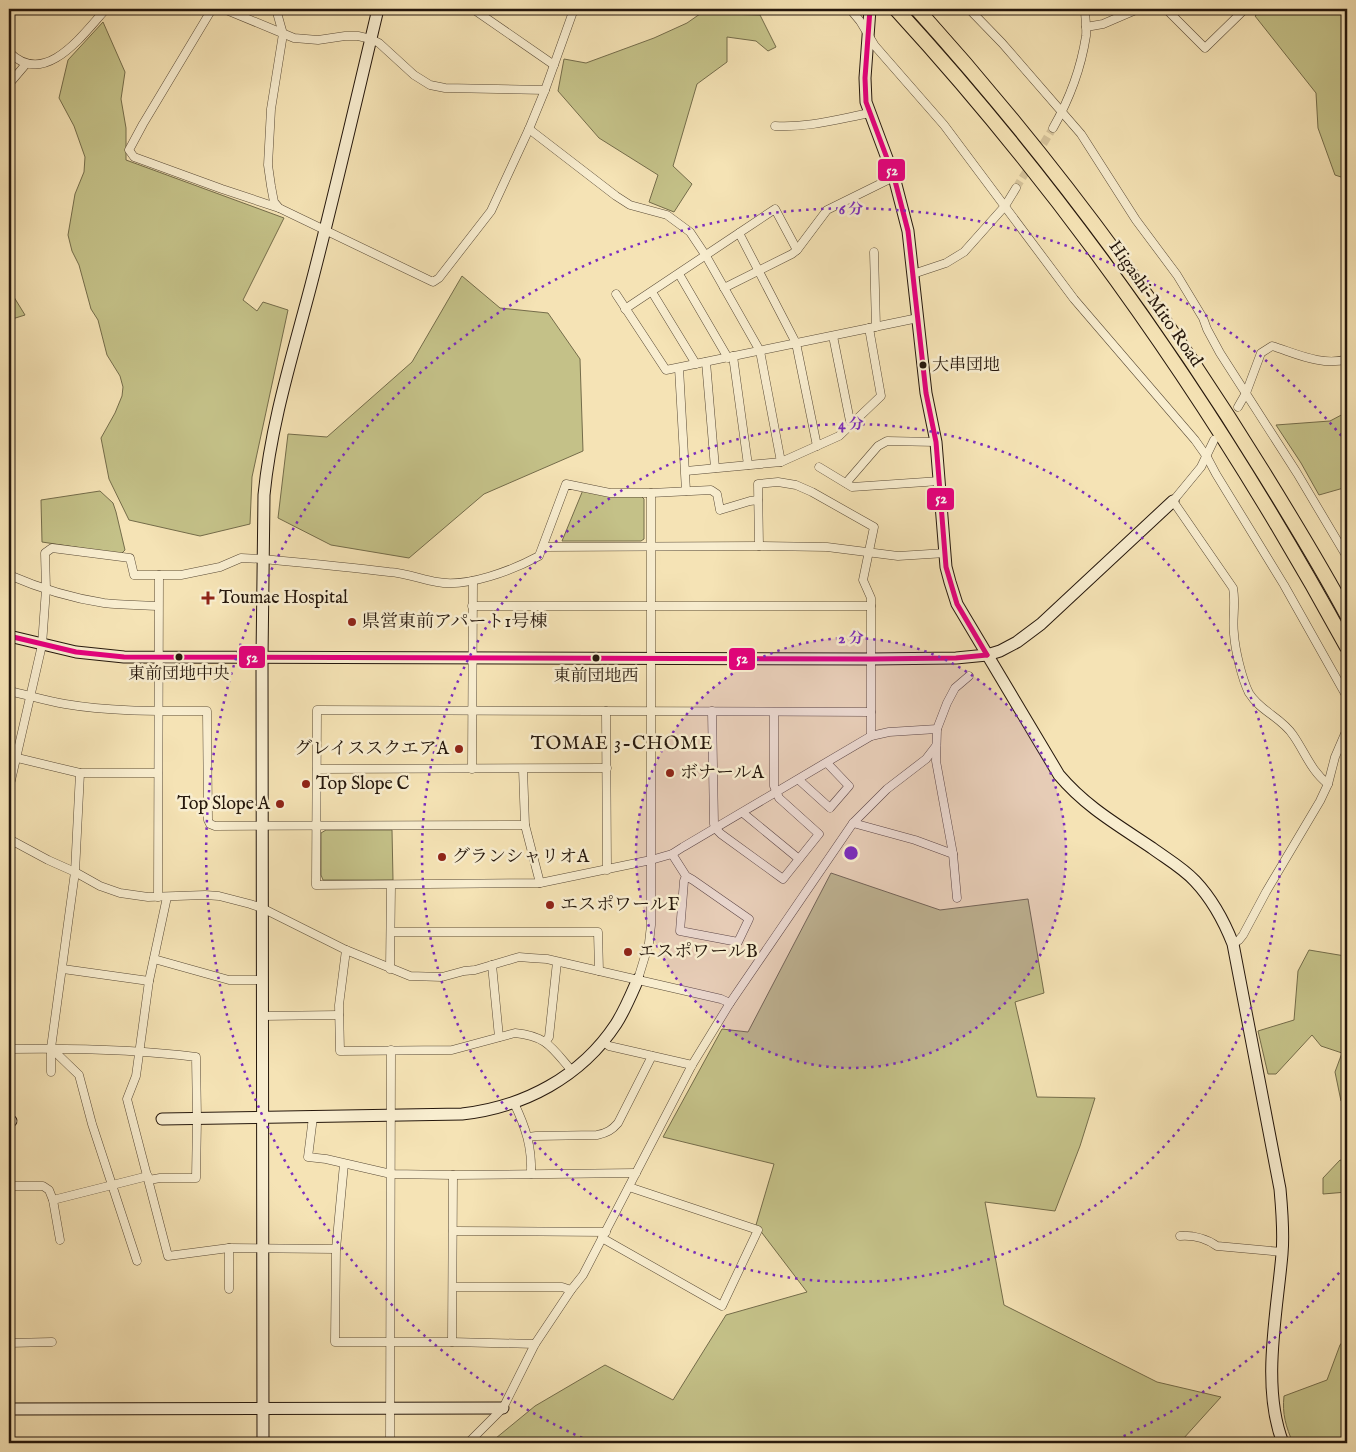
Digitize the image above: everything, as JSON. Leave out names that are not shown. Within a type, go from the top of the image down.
[{"type":"highway","name":"Higashi-Mito Road","points":[[896,9],[1025,161],[1092,246],[1143,317],[1228,444],[1284,534],[1347,647]]},
{"type":"highway","name":"Higashi-Mito Road","points":[[917,9],[1037,150],[1104,237],[1156,309],[1246,443],[1347,615]]},
{"type":"street","points":[[9,52],[26,64],[39,65],[49,62],[66,52],[106,9]]},
{"type":"street","points":[[212,9],[129,150],[134,157],[279,208],[433,282],[439,278],[491,211],[529,129],[574,9]]},
{"type":"street","points":[[224,9],[294,38],[318,40],[358,36],[371,39],[379,43],[414,75],[430,85],[446,88],[545,90]]},
{"type":"street","points":[[276,9],[283,34],[271,109],[268,165],[274,202],[279,208]]},
{"type":"street","points":[[262,1443],[262,658],[263,524],[266,469],[378,9]]},
{"type":"street","points":[[473,9],[554,65]]},
{"type":"street","points":[[850,9],[860,21],[875,46],[944,125],[1074,299],[1207,456],[1284,585],[1347,697]]},
{"type":"street","points":[[870,9],[864,92],[894,177],[906,225],[926,393],[936,442],[946,568],[957,604],[1049,758],[1069,786],[1081,799],[1097,811],[1185,871],[1196,882],[1216,909],[1224,922],[1232,944],[1280,1189],[1283,1216],[1282,1252],[1272,1364],[1274,1412],[1283,1443]]},
{"type":"street","points":[[970,9],[1081,134],[1136,220],[1177,275],[1220,353],[1297,473],[1347,557]]},
{"type":"street","points":[[1054,128],[1080,64],[1086,34],[1085,9]]},
{"type":"street","points":[[1086,27],[1103,24],[1138,9]]},
{"type":"street","points":[[1166,9],[1206,48],[1245,9]]},
{"type":"street","points":[[9,84],[26,64]]},
{"type":"street","points":[[775,126],[792,127],[808,125],[870,113]]},
{"type":"street","points":[[529,129],[630,205],[668,215],[690,232],[706,256],[760,351],[781,462]]},
{"type":"street","points":[[724,288],[792,254],[827,210],[894,177]]},
{"type":"street","points":[[913,274],[946,263],[964,252],[1005,206],[1016,188]]},
{"type":"street","points":[[626,309],[775,209],[796,250]]},
{"type":"street","points":[[740,233],[796,344],[817,446]]},
{"type":"street","points":[[686,471],[781,462],[839,436],[881,396],[872,328],[874,252]]},
{"type":"street","points":[[679,274],[731,357],[748,465]]},
{"type":"street","points":[[652,292],[696,364]]},
{"type":"street","points":[[616,294],[666,370],[918,318]]},
{"type":"street","points":[[833,336],[851,426]]},
{"type":"street","points":[[1238,407],[1246,393],[1261,353],[1272,346],[1317,360],[1339,362],[1347,359]]},
{"type":"street","points":[[706,362],[715,468]]},
{"type":"street","points":[[679,368],[686,490]]},
{"type":"street","points":[[9,636],[42,645],[103,656],[158,658],[871,659],[956,658],[987,655],[1017,642],[1041,624],[1173,502],[1201,467],[1214,440]]},
{"type":"street","points":[[846,483],[878,446],[887,441],[936,442]]},
{"type":"street","points":[[819,467],[852,487],[940,481]]},
{"type":"street","points":[[759,546],[758,484],[778,482],[796,485],[874,527],[863,580],[871,598],[871,736]]},
{"type":"street","points":[[9,788],[12,756],[30,696],[42,645],[46,589],[45,553],[52,548],[130,558],[134,575],[182,575],[220,567],[241,558],[398,573],[439,582],[473,581],[520,566],[539,556],[566,484],[610,493],[711,490],[717,494],[720,510],[758,500]]},
{"type":"street","points":[[162,1119],[462,1114],[487,1111],[514,1103],[551,1086],[588,1058],[616,1025],[628,1004],[638,980],[649,943],[651,924],[651,493]]},
{"type":"street","points":[[1173,502],[1233,588],[1235,600],[1234,633],[1238,660],[1250,693],[1259,705],[1284,724],[1293,734],[1319,777],[1328,784]]},
{"type":"street","points":[[543,547],[827,547],[898,556],[946,553]]},
{"type":"street","points":[[9,575],[54,592],[104,602],[158,606]]},
{"type":"street","points":[[158,575],[158,773],[163,897],[136,1076],[127,1099],[168,1256],[229,1248],[336,1249]]},
{"type":"street","points":[[472,769],[473,581]]},
{"type":"street","points":[[472,606],[871,606]]},
{"type":"street","points":[[957,898],[952,854],[936,761],[936,746],[937,729],[947,702],[955,688],[969,676]]},
{"type":"street","points":[[9,691],[64,704],[90,707],[158,711],[208,711],[208,820],[210,824],[215,826],[525,825]]},
{"type":"street","points":[[871,712],[317,710],[316,885],[540,883],[651,860],[672,854],[871,736],[889,732],[937,729]]},
{"type":"street","points":[[606,711],[607,870]]},
{"type":"street","points":[[712,711],[714,824],[716,829],[783,879],[819,834],[780,798],[774,786],[774,712]]},
{"type":"street","points":[[1232,944],[1243,936],[1266,892],[1320,801],[1328,784],[1335,756],[1347,729]]},
{"type":"street","points":[[468,1443],[503,1408],[535,1344],[582,1275],[692,1065],[730,1003],[853,823],[887,789],[926,759],[936,746]]},
{"type":"street","points":[[12,756],[80,773],[158,773]]},
{"type":"street","points":[[799,780],[830,808],[849,786],[826,763]]},
{"type":"street","points":[[317,769],[607,768]]},
{"type":"street","points":[[523,769],[525,825],[540,883]]},
{"type":"street","points":[[51,1072],[51,1048],[75,872],[80,773]]},
{"type":"street","points":[[743,813],[799,859]]},
{"type":"street","points":[[853,823],[915,840],[952,854]]},
{"type":"street","points":[[9,839],[100,886],[120,893],[132,896],[163,897],[206,894],[262,908],[346,950],[410,976],[442,977],[519,957],[547,959],[721,999],[730,1003]]},
{"type":"street","points":[[672,854],[686,876],[749,919],[738,942],[680,931],[684,880],[686,876]]},
{"type":"street","points":[[390,969],[391,884]]},
{"type":"street","points":[[391,932],[598,932],[599,971]]},
{"type":"street","points":[[346,950],[338,1015],[340,1051],[452,1050],[515,1033],[534,1036],[546,1042],[572,1071]]},
{"type":"street","points":[[9,952],[9,958]]},
{"type":"street","points":[[154,960],[229,980],[261,980]]},
{"type":"street","points":[[546,1042],[549,1037],[557,962]]},
{"type":"street","points":[[492,965],[499,1037]]},
{"type":"street","points":[[63,969],[149,981]]},
{"type":"street","points":[[262,1016],[338,1015]]},
{"type":"street","points":[[603,1041],[610,1046],[692,1065]]},
{"type":"street","points":[[51,1048],[79,1075],[92,1124],[137,1261]]},
{"type":"street","points":[[9,1049],[51,1048],[140,1052],[196,1057],[196,1178],[148,1178],[53,1200]]},
{"type":"street","points":[[390,1443],[391,1050]]},
{"type":"street","points":[[528,1137],[606,1134],[618,1123],[652,1056]]},
{"type":"street","points":[[514,1103],[528,1137],[532,1158],[531,1174]]},
{"type":"street","points":[[313,1117],[308,1157],[326,1159],[390,1174],[636,1174]]},
{"type":"street","points":[[344,1164],[336,1249],[335,1342],[535,1344]]},
{"type":"street","points":[[452,1342],[453,1175]]},
{"type":"street","points":[[9,1186],[43,1186],[49,1190],[53,1200],[60,1240]]},
{"type":"street","points":[[453,1231],[604,1235],[722,1306],[758,1230],[629,1187]]},
{"type":"street","points":[[1180,1236],[1209,1241],[1217,1246],[1282,1252]]},
{"type":"street","points":[[228,1289],[229,1248]]},
{"type":"street","points":[[453,1288],[562,1287],[570,1290]]},
{"type":"street","points":[[9,1343],[52,1342]]},
{"type":"street","points":[[9,1410],[503,1408]]},
{"type":"shaded area","points":[[707,9],[723,14],[760,15],[776,47],[768,51],[756,41],[727,37],[727,62],[697,84],[673,166],[692,184],[674,212],[649,202],[658,175],[599,138],[558,91],[564,59],[586,63],[654,38],[687,23]]},
{"type":"shaded area","points":[[1263,9],[1347,9],[1347,179],[1335,175],[1318,128],[1316,93],[1255,16]]},
{"type":"shaded area","points":[[103,22],[125,72],[121,99],[126,128],[126,160],[284,218],[243,300],[257,311],[263,302],[288,310],[252,477],[250,524],[200,536],[129,520],[109,479],[101,438],[115,413],[122,396],[123,387],[120,376],[107,355],[98,320],[91,309],[79,265],[72,251],[68,235],[75,194],[84,172],[85,157],[74,126],[59,98],[68,60]]},
{"type":"shaded area","points":[[462,276],[500,308],[548,313],[580,359],[583,451],[484,494],[409,558],[331,545],[278,518],[288,434],[327,437],[412,362]]},
{"type":"shaded area","points":[[9,289],[25,315],[9,320]]},
{"type":"shaded area","points":[[1347,412],[1347,487],[1319,495],[1276,425],[1330,421]]},
{"type":"shaded area","points":[[583,490],[640,495],[644,499],[644,539],[641,541],[562,541]]},
{"type":"shaded area","points":[[100,491],[113,503],[116,512],[125,550],[121,554],[42,542],[41,500]]},
{"type":"shaded area","points":[[326,830],[392,830],[393,880],[323,880],[321,875],[321,833]]},
{"type":"shaded area","points":[[831,873],[940,910],[1028,899],[1044,993],[1015,1002],[1037,1097],[1095,1098],[1080,1146],[1055,1211],[985,1202],[1004,1305],[1157,1382],[1221,1397],[1183,1439],[1184,1443],[490,1443],[535,1406],[605,1365],[673,1400],[726,1315],[807,1292],[756,1225],[774,1164],[663,1137],[722,1029],[748,1032]]},
{"type":"shaded area","points":[[1347,945],[1347,1102],[1341,1101],[1335,1072],[1342,1053],[1321,1046],[1312,1035],[1276,1074],[1268,1074],[1258,1031],[1294,1020],[1298,971],[1309,950],[1345,956]]},
{"type":"shaded area","points":[[1340,1160],[1347,1162],[1347,1192],[1323,1194],[1323,1178]]},
{"type":"shaded area","points":[[1347,1336],[1347,1443],[1293,1443],[1285,1420],[1284,1396],[1327,1380],[1340,1345]]},
{"type":"tunnel","points":[[1037,154],[1053,128]]},
{"type":"tunnel","points":[[1016,188],[1031,164]]},
{"type":"transit line","name":"52","points":[[870,9],[865,78],[866,102],[894,177],[908,231],[926,393],[936,442],[946,567],[957,604],[987,655]]},
{"type":"transit line","name":"52","points":[[9,636],[76,652],[124,657],[871,659],[956,658],[987,655]]},
{"type":"place","name":"大串団地","points":[[923,365]]},
{"type":"place","name":"Toumae Hospital","points":[[208,598]]},
{"type":"place","name":"県営東前アパート1号棟","points":[[352,622]]},
{"type":"place","name":"東前団地中央","points":[[179,657]]},
{"type":"place","name":"東前団地西","points":[[596,658]]},
{"type":"place","name":"グレイススクエアA","points":[[459,749]]},
{"type":"place","name":"ボナールA","points":[[670,773]]},
{"type":"place","name":"Top Slope C","points":[[306,784]]},
{"type":"place","name":"Top Slope A","points":[[280,804]]},
{"type":"place","name":"グランシャリオA","points":[[442,857]]},
{"type":"place","name":"エスポワールF","points":[[550,905]]},
{"type":"place","name":"エスポワールB","points":[[628,952]]},
{"type":"district","name":"TOMAE 3-CHOME","points":[[622,744]]}]
